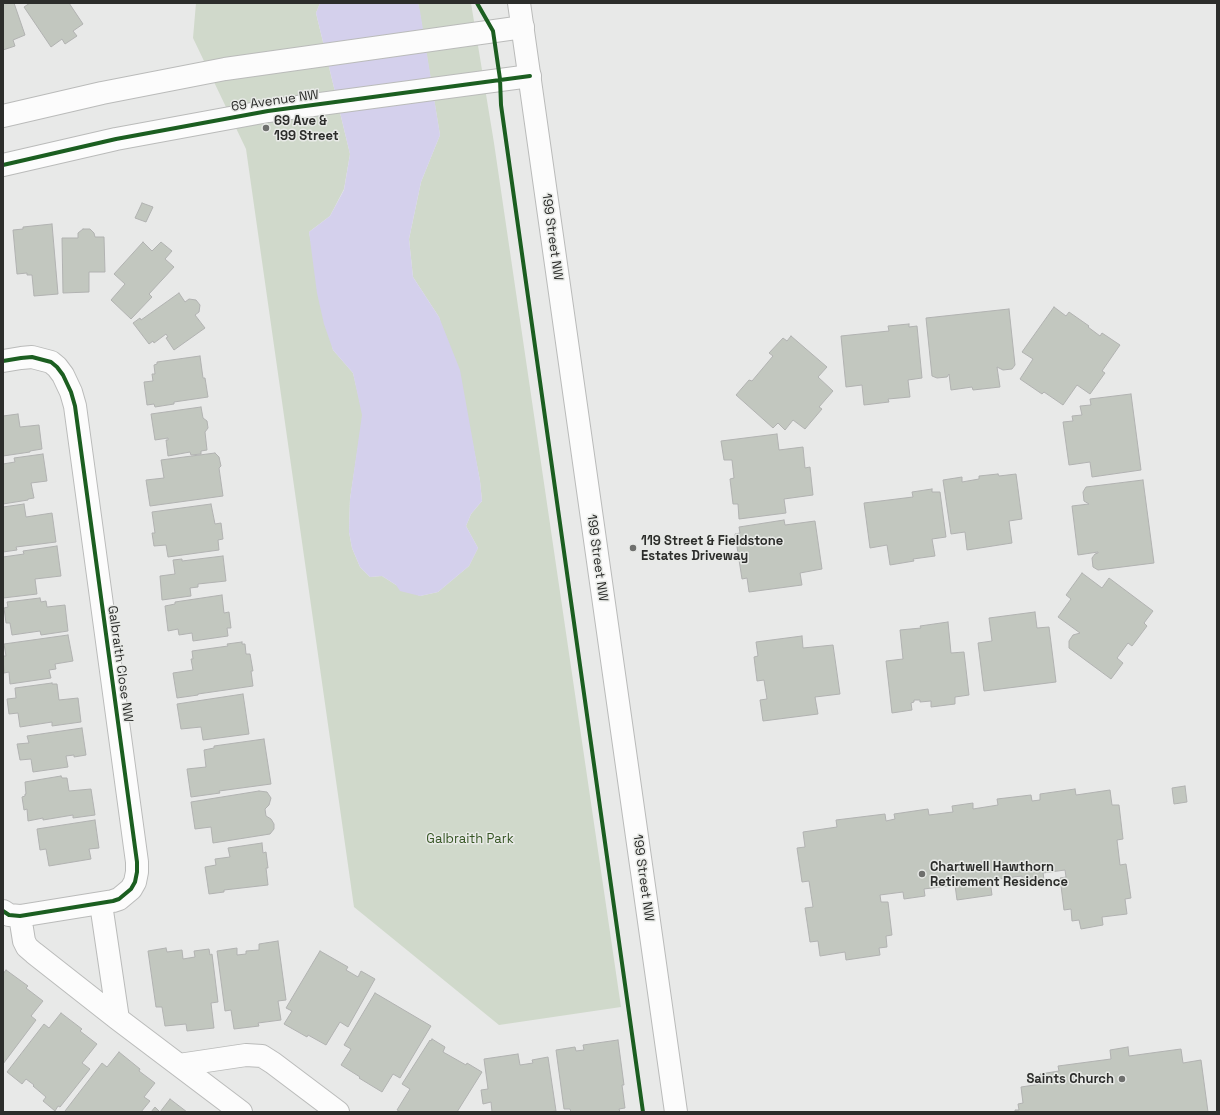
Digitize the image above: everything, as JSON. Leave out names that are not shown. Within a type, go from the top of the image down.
[{"type":"street","name":"199 Street NW","points":[[519,3],[676,1112]]},
{"type":"street","points":[[3,116],[102,93],[225,69],[523,27]]},
{"type":"street","name":"69 Avenue NW","points":[[3,165],[64,150],[152,132],[268,111],[530,76]]},
{"type":"street","name":"Galbraith Close NW","points":[[3,361],[32,357],[51,362],[63,374],[75,406],[137,862],[137,872],[131,889],[119,899],[101,904],[11,913]]},
{"type":"street","points":[[101,904],[118,1019]]},
{"type":"street","points":[[11,913],[27,947],[118,1019],[241,1112]]},
{"type":"street","points":[[179,1065],[246,1055],[262,1056],[338,1112]]},
{"type":"green space","name":"Galbraith Park","points":[[196,3],[320,3],[316,13],[350,154],[344,189],[330,216],[309,232],[333,350],[353,373],[363,415],[350,499],[349,532],[352,548],[360,567],[370,577],[382,576],[396,585],[420,596],[438,592],[469,566],[478,548],[466,526],[471,514],[482,501],[480,481],[470,430],[439,317],[413,277],[409,239],[421,182],[440,135],[418,3],[471,3],[494,143],[621,1007],[499,1025],[354,907],[246,149],[193,38]]},
{"type":"shaded area","points":[[320,3],[418,3],[420,11],[440,135],[421,182],[409,239],[413,277],[439,317],[460,370],[480,481],[482,501],[471,514],[466,526],[478,548],[469,566],[438,592],[420,596],[400,591],[396,585],[382,576],[370,577],[360,567],[352,548],[349,532],[350,499],[362,415],[353,373],[333,350],[324,324],[317,293],[309,232],[330,216],[344,190],[350,154],[316,13]]},
{"type":"building","points":[[3,3],[14,3],[25,35],[13,40],[15,46],[3,50]]},
{"type":"building","points":[[30,3],[69,3],[83,24],[73,31],[77,36],[65,44],[62,39],[51,47],[24,7]]},
{"type":"building","points":[[142,203],[153,207],[146,222],[135,218]]},
{"type":"building","points":[[52,224],[58,294],[34,296],[32,275],[27,275],[27,273],[17,274],[13,230],[23,229],[23,227]]},
{"type":"building","points":[[83,229],[90,229],[94,233],[95,237],[104,237],[105,272],[89,272],[89,292],[63,293],[62,238],[78,238],[78,233]]},
{"type":"building","points":[[143,242],[152,251],[161,242],[172,251],[165,259],[174,267],[149,294],[152,297],[131,319],[111,300],[125,284],[114,274]]},
{"type":"building","points":[[179,293],[185,302],[189,299],[196,300],[200,305],[199,312],[195,315],[205,328],[174,350],[166,338],[168,337],[166,334],[154,343],[153,341],[149,344],[133,323],[140,318],[141,320]]},
{"type":"building","points":[[1054,307],[1066,316],[1069,312],[1100,336],[1102,333],[1120,345],[1102,371],[1105,373],[1090,394],[1077,385],[1063,405],[1044,392],[1042,394],[1020,379],[1033,359],[1022,352]]},
{"type":"building","points":[[1009,309],[1015,365],[1012,369],[1003,370],[997,367],[1000,387],[973,390],[972,387],[951,390],[949,374],[947,377],[937,378],[932,376],[926,318]]},
{"type":"building","points":[[909,324],[909,327],[917,326],[922,378],[908,380],[910,397],[888,399],[889,402],[864,405],[862,385],[846,387],[841,336],[889,331],[888,326]]},
{"type":"building","points":[[791,336],[827,367],[818,377],[833,391],[819,407],[822,409],[805,429],[793,420],[785,430],[778,423],[773,428],[736,395],[749,380],[752,381],[773,356],[769,353],[783,338],[787,341]]},
{"type":"building","points":[[200,356],[203,378],[205,378],[208,397],[174,402],[174,404],[155,407],[154,404],[147,405],[144,382],[153,381],[152,374],[155,374],[154,365],[157,364],[157,362]]},
{"type":"building","points":[[1131,394],[1141,470],[1092,477],[1090,462],[1069,465],[1063,422],[1073,421],[1072,416],[1082,415],[1080,406],[1091,405],[1090,399]]},
{"type":"building","points":[[201,407],[203,418],[207,421],[208,428],[205,432],[207,450],[201,451],[201,454],[191,455],[190,452],[168,456],[166,440],[168,440],[168,438],[155,440],[151,414]]},
{"type":"building","points":[[18,414],[20,427],[39,425],[42,449],[3,456],[3,416]]},
{"type":"building","points":[[777,434],[779,450],[803,447],[805,468],[810,467],[813,495],[784,499],[786,513],[739,519],[738,504],[733,504],[730,479],[734,478],[732,460],[724,460],[721,441]]},
{"type":"building","points":[[215,453],[219,457],[221,466],[219,468],[223,496],[150,506],[146,480],[164,478],[161,460]]},
{"type":"building","points":[[43,454],[47,481],[31,483],[34,498],[3,504],[3,464],[15,462],[14,458]]},
{"type":"building","points":[[998,474],[999,476],[1016,474],[1022,519],[1009,521],[1012,543],[967,550],[965,532],[951,534],[943,480],[962,477],[962,482],[979,479],[979,476]]},
{"type":"building","points":[[1143,480],[1154,563],[1098,570],[1093,567],[1092,558],[1098,552],[1078,555],[1072,506],[1089,504],[1084,501],[1083,492],[1086,487]]},
{"type":"building","points":[[932,489],[932,492],[940,492],[946,537],[932,539],[935,556],[913,559],[914,561],[890,565],[887,545],[870,548],[864,503],[913,497],[912,492]]},
{"type":"building","points":[[24,504],[26,517],[52,513],[56,542],[16,547],[17,550],[3,552],[3,507]]},
{"type":"building","points":[[211,504],[215,524],[221,523],[223,539],[218,540],[219,550],[168,557],[166,545],[154,546],[152,533],[155,533],[152,512]]},
{"type":"building","points":[[784,520],[785,525],[815,521],[822,569],[800,573],[802,585],[749,592],[747,578],[742,579],[735,534],[740,533],[739,527]]},
{"type":"building","points":[[57,546],[61,576],[35,579],[37,594],[3,598],[3,557],[24,554],[23,551]]},
{"type":"building","points":[[223,556],[226,581],[198,584],[198,587],[190,588],[191,596],[162,600],[160,576],[175,574],[173,560],[182,559],[182,561]]},
{"type":"building","points":[[1082,573],[1102,588],[1109,578],[1153,611],[1144,623],[1147,626],[1132,646],[1128,643],[1117,658],[1123,663],[1111,679],[1069,648],[1069,641],[1073,635],[1080,633],[1058,617],[1071,599],[1066,595]]},
{"type":"building","points":[[222,595],[224,613],[229,612],[231,628],[227,628],[228,636],[193,641],[192,633],[179,635],[178,629],[168,631],[165,606],[175,604],[175,602]]},
{"type":"building","points":[[40,598],[41,602],[46,601],[47,607],[65,605],[68,631],[41,635],[40,631],[12,635],[10,623],[6,623],[4,608],[8,607],[7,602]]},
{"type":"building","points":[[1035,612],[1037,628],[1049,627],[1056,682],[984,691],[978,643],[992,641],[989,618]]},
{"type":"building","points":[[948,622],[951,653],[964,652],[969,695],[955,697],[955,704],[931,707],[931,701],[920,702],[920,700],[914,700],[914,702],[911,703],[912,710],[892,713],[886,661],[903,659],[900,630],[921,628],[920,626]]},
{"type":"building","points":[[68,635],[73,661],[55,664],[56,669],[49,670],[51,678],[10,684],[9,672],[4,673],[3,656],[6,656],[4,644]]},
{"type":"building","points":[[802,636],[803,648],[833,645],[840,694],[815,697],[818,714],[763,721],[760,700],[767,699],[764,680],[757,681],[754,657],[758,656],[756,642]]},
{"type":"building","points":[[242,642],[242,644],[245,644],[246,654],[250,654],[253,671],[251,671],[253,686],[177,698],[173,673],[193,670],[191,659],[193,659],[192,651],[228,646],[227,644]]},
{"type":"building","points":[[52,683],[57,684],[59,700],[78,698],[81,722],[52,726],[52,722],[20,727],[18,713],[9,714],[7,699],[16,698],[15,688]]},
{"type":"building","points":[[243,694],[249,734],[203,740],[201,727],[181,729],[177,704]]},
{"type":"building","points":[[82,728],[86,755],[74,757],[74,755],[66,756],[68,767],[33,772],[31,759],[20,760],[17,744],[29,743],[27,736]]},
{"type":"building","points":[[264,739],[271,784],[219,791],[220,793],[191,797],[187,769],[206,767],[204,750],[214,748],[214,746]]},
{"type":"building","points":[[61,776],[62,778],[67,778],[69,791],[91,789],[95,815],[73,818],[73,815],[28,821],[27,809],[24,810],[22,797],[26,794],[25,782]]},
{"type":"building","points":[[1185,786],[1187,802],[1174,804],[1172,788]]},
{"type":"building","name":"Chartwell Hawthorn Retirement Residence","points":[[1075,789],[1076,795],[1110,790],[1112,805],[1119,805],[1123,839],[1117,840],[1120,865],[1126,864],[1131,898],[1125,899],[1127,914],[1102,917],[1103,925],[1081,929],[1079,920],[1072,921],[1071,909],[1064,910],[1060,878],[1066,877],[1065,870],[1043,873],[1044,879],[1022,881],[1022,876],[990,880],[992,895],[957,900],[955,885],[924,889],[925,896],[904,899],[903,892],[880,895],[881,902],[888,902],[892,935],[886,936],[887,947],[879,948],[880,955],[846,960],[845,952],[820,956],[818,941],[810,942],[805,908],[813,907],[809,881],[802,882],[797,848],[805,847],[803,832],[837,827],[836,820],[885,814],[886,821],[895,819],[894,814],[928,809],[929,815],[953,812],[952,806],[973,803],[973,809],[998,805],[997,799],[1031,795],[1032,801],[1040,800],[1040,794]]},
{"type":"building","points":[[259,791],[267,792],[271,798],[269,805],[265,809],[266,816],[271,819],[274,824],[274,829],[270,834],[213,843],[211,827],[195,829],[191,802]]},
{"type":"building","points":[[95,820],[99,848],[89,849],[91,859],[49,866],[46,849],[40,850],[37,829]]},
{"type":"building","points":[[262,843],[263,853],[266,852],[268,885],[224,890],[224,892],[209,894],[205,867],[216,865],[215,859],[230,857],[228,848]]},
{"type":"building","points":[[278,941],[286,1000],[278,1001],[281,1020],[258,1023],[259,1026],[234,1029],[231,1010],[225,1011],[217,951],[237,948],[237,955],[246,954],[246,951],[259,950],[259,944]]},
{"type":"building","points":[[166,948],[167,952],[182,950],[183,959],[195,957],[194,951],[209,949],[210,955],[212,954],[218,1002],[211,1003],[214,1028],[187,1031],[186,1024],[165,1026],[162,1007],[156,1007],[148,951]]},
{"type":"building","points":[[320,951],[348,967],[346,970],[358,977],[361,971],[375,979],[348,1027],[340,1022],[326,1045],[308,1035],[307,1037],[284,1024],[292,1011],[286,1008]]},
{"type":"building","points":[[6,970],[28,986],[26,988],[43,1001],[31,1016],[36,1020],[3,1064],[3,974]]},
{"type":"building","points":[[375,993],[431,1026],[400,1078],[393,1074],[382,1092],[341,1065],[351,1049],[344,1045]]},
{"type":"building","points":[[61,1013],[82,1029],[80,1031],[97,1044],[82,1063],[90,1069],[60,1107],[58,1106],[55,1111],[43,1101],[46,1097],[33,1086],[34,1085],[26,1079],[22,1084],[7,1072],[44,1024],[49,1028]]},
{"type":"building","points":[[432,1039],[445,1047],[443,1052],[482,1072],[457,1112],[401,1112],[397,1110],[410,1089],[402,1084]]},
{"type":"building","points":[[618,1040],[624,1085],[622,1085],[625,1108],[619,1109],[620,1112],[571,1112],[570,1109],[564,1109],[556,1050],[575,1047],[576,1051],[584,1050],[583,1045]]},
{"type":"building","name":"Saints Church","points":[[1128,1047],[1129,1056],[1181,1049],[1183,1063],[1201,1060],[1208,1112],[1015,1112],[1015,1110],[1019,1110],[1018,1104],[1023,1103],[1021,1087],[1041,1084],[1040,1074],[1059,1071],[1058,1066],[1111,1059],[1110,1050]]},
{"type":"building","points":[[119,1052],[140,1069],[139,1071],[155,1083],[144,1097],[150,1101],[141,1112],[66,1112],[65,1111],[102,1063],[107,1067]]},
{"type":"building","points":[[518,1054],[520,1065],[533,1063],[532,1060],[548,1057],[556,1111],[492,1112],[491,1102],[483,1104],[481,1090],[488,1089],[484,1059]]},
{"type":"building","points":[[170,1099],[187,1112],[160,1112]]},
{"type":"building","points":[[155,1107],[160,1112],[151,1112]]},
{"type":"cycle path","points":[[477,3],[493,31],[500,79],[501,105],[643,1112]]},
{"type":"cycle path","points":[[3,165],[116,139],[268,111],[530,76]]},
{"type":"cycle path","points":[[3,361],[32,357],[51,362],[63,375],[71,392],[75,406],[137,862],[135,882],[131,889],[119,899],[20,916],[9,915],[3,911]]},
{"type":"place","name":"69 Ave & 199 Street","points":[[266,128]]},
{"type":"place","name":"119 Street & Fieldstone Estates Driveway","points":[[633,548]]},
{"type":"place","name":"Chartwell Hawthorn Retirement Residence","points":[[922,874]]},
{"type":"place","name":"Saints Church","points":[[1122,1079]]}]
